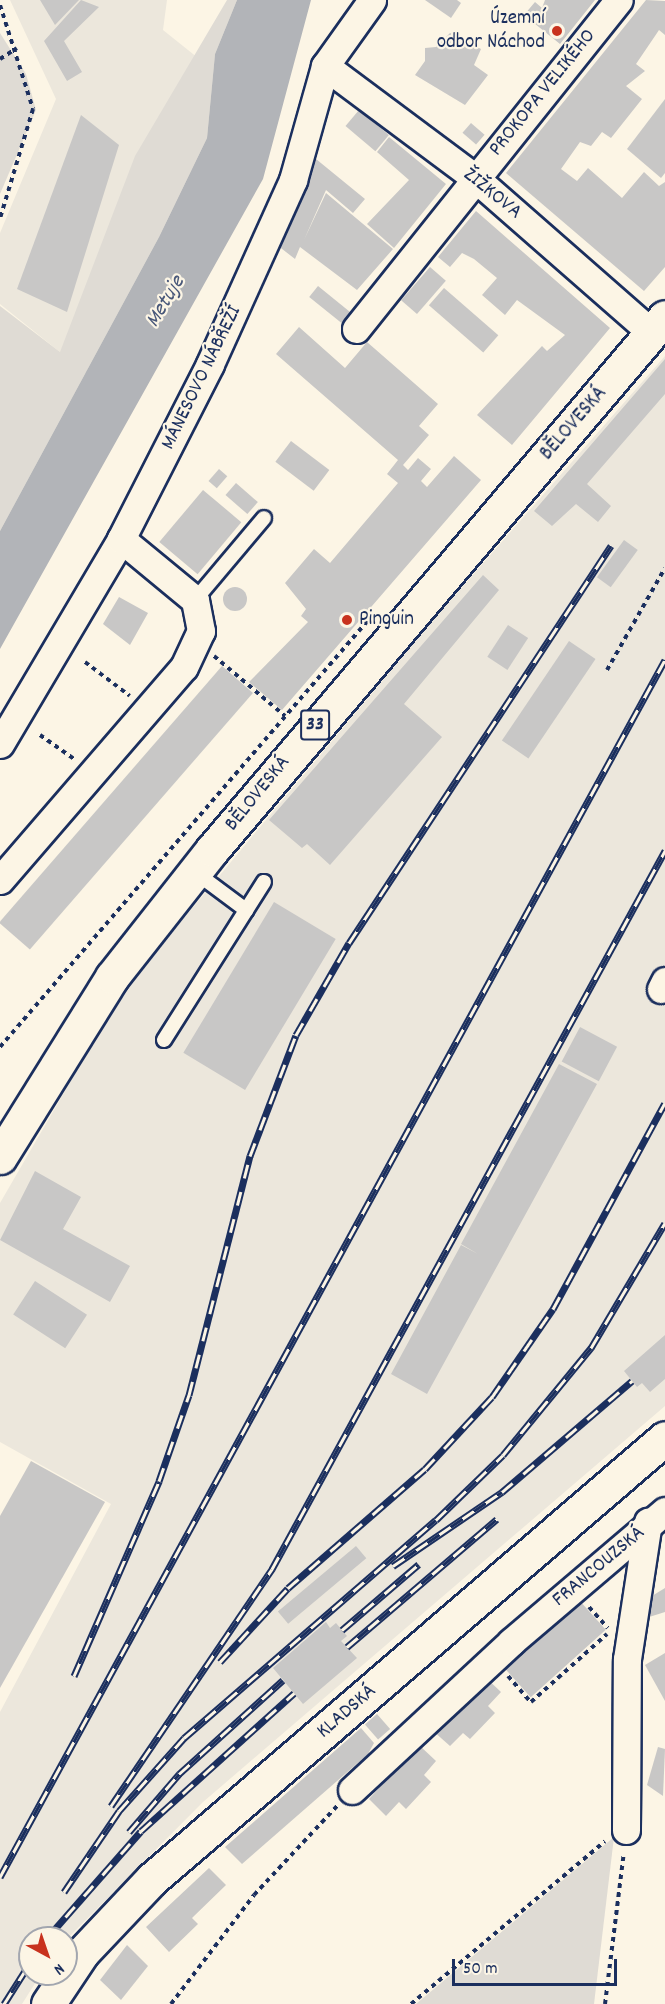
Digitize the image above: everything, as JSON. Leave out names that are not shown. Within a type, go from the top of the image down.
[{"type":"main road","name":"BĚLOVESKÁ","points":[[0,1157],[100,995],[194,872],[658,325]]},
{"type":"main road","name":"KLADSKÁ","points":[[48,2004],[82,1953],[152,1879],[665,1437]]},
{"type":"street","name":"MÁNESOVO NÁBŘEŽÍ","points":[[0,744],[120,539],[265,251],[293,180],[325,66],[372,0]]},
{"type":"street","name":"PROKOPA VELIKÉHO","points":[[356,329],[619,0]]},
{"type":"street","name":"ŽIŽKOVA","points":[[325,66],[476,178],[658,325]]},
{"type":"street","points":[[0,880],[184,667],[201,631],[195,600],[120,539]]},
{"type":"street","name":"FRANCOUZSKÁ","points":[[352,1790],[573,1588],[657,1517]]},
{"type":"street","name":"FRANCOUZSKÁ","points":[[626,1824],[627,1659],[657,1517]]},
{"type":"lane","points":[[195,600],[264,518]]},
{"type":"lane","points":[[194,872],[246,910]]},
{"type":"lane","points":[[164,1040],[264,882]]},
{"type":"path","points":[[0,5],[17,48],[33,109],[0,218]]},
{"type":"path","points":[[0,59],[17,48]]},
{"type":"path","points":[[607,670],[665,568]]},
{"type":"path","points":[[0,1047],[373,615]]},
{"type":"path","points":[[196,641],[285,716]]},
{"type":"path","points":[[85,662],[147,709]]},
{"type":"path","points":[[40,735],[93,772]]},
{"type":"path","points":[[507,1676],[531,1702],[610,1631],[573,1588]]},
{"type":"path","points":[[171,2004],[254,1895],[352,1790]]},
{"type":"path","points":[[411,2004],[626,1824]]},
{"type":"path","points":[[604,2004],[626,1824]]},
{"type":"shaded area","points":[[10,0],[167,0],[163,30],[203,62],[86,373],[0,304],[0,233],[56,99]]},
{"type":"shaded area","points":[[227,0],[237,0],[215,54],[207,138],[159,237],[0,531],[0,306],[60,352],[135,156]]},
{"type":"shaded area","points":[[0,33],[26,74],[36,110],[0,194]]},
{"type":"shaded area","points":[[665,356],[665,1406],[203,1802],[78,1928],[78,1926],[18,1926],[18,1986],[33,1986],[22,2004],[0,2004],[0,1712],[111,1504],[0,1442],[0,1203],[123,991],[434,619]]},
{"type":"shaded area","points":[[614,1837],[594,2004],[416,2004]]},
{"type":"water","name":"Metuje","points":[[237,0],[311,0],[263,179],[0,649],[0,531],[159,237],[207,138],[215,54]]},
{"type":"building","points":[[40,0],[79,0],[55,25]]},
{"type":"building","points":[[81,0],[99,7],[64,41],[82,72],[67,81],[44,41]]},
{"type":"building","points":[[425,0],[457,0],[461,3],[451,18]]},
{"type":"building","name":"Územní odbor Náchod","points":[[545,0],[595,0],[560,44],[524,15],[535,2],[542,8]]},
{"type":"building","points":[[646,0],[665,1],[665,35],[659,30],[636,64],[645,71],[626,86],[642,99],[611,138],[602,132],[591,146],[580,142],[561,169],[577,181],[588,168],[622,198],[644,172],[659,186],[665,182],[665,267],[644,291],[506,173]]},
{"type":"building","points":[[450,33],[481,49],[474,65],[488,75],[465,105],[415,75],[425,61],[425,48],[436,47]]},
{"type":"building","points":[[665,99],[665,173],[661,178],[627,149]]},
{"type":"building","points":[[359,110],[389,135],[375,151],[346,126]]},
{"type":"building","points":[[81,115],[119,145],[67,312],[17,289]]},
{"type":"building","points":[[471,123],[485,135],[476,145],[462,133]]},
{"type":"building","points":[[389,137],[446,184],[394,248],[367,224],[409,180],[377,152]]},
{"type":"building","points":[[316,159],[365,199],[353,213],[326,190],[304,240],[326,193],[393,249],[357,290],[300,247],[295,259],[277,245]]},
{"type":"building","points":[[476,211],[610,328],[512,445],[477,415],[542,346],[547,351],[565,335],[517,300],[505,315],[482,295],[497,278],[474,259],[462,253],[450,267],[438,257]]},
{"type":"building","points":[[430,267],[446,281],[417,314],[401,300]]},
{"type":"building","points":[[318,286],[355,316],[346,327],[309,297]]},
{"type":"building","points":[[444,288],[498,335],[483,353],[429,305]]},
{"type":"building","points":[[299,327],[345,368],[367,342],[438,404],[419,426],[429,435],[403,465],[408,470],[418,458],[431,469],[421,481],[427,487],[454,456],[481,480],[282,710],[249,682],[308,622],[301,616],[306,609],[285,583],[314,549],[330,563],[398,483],[387,474],[398,460],[276,354]]},
{"type":"building","points":[[665,359],[665,394],[587,484],[611,506],[598,522],[576,504],[552,526],[534,511]]},
{"type":"building","points":[[291,441],[329,470],[314,491],[275,462]]},
{"type":"building","points":[[219,469],[227,476],[217,488],[209,481]]},
{"type":"building","points":[[236,483],[258,502],[247,514],[226,495]]},
{"type":"building","points":[[203,490],[241,522],[198,574],[159,542]]},
{"type":"building","points":[[624,540],[638,550],[611,587],[597,577]]},
{"type":"building","points":[[483,575],[499,590],[404,704],[442,737],[330,865],[307,844],[302,848],[269,820]]},
{"type":"building","points":[[235,587],[244,590],[247,599],[244,608],[235,611],[226,608],[223,599],[226,590]]},
{"type":"building","points":[[119,597],[148,613],[130,645],[103,624]]},
{"type":"building","points":[[508,625],[528,638],[507,670],[487,657]]},
{"type":"building","points":[[569,641],[596,659],[528,758],[502,740]]},
{"type":"building","points":[[222,666],[253,693],[30,949],[0,921]]},
{"type":"building","points":[[274,902],[336,939],[245,1090],[183,1053]]},
{"type":"building","points":[[580,1027],[617,1047],[599,1081],[562,1061]]},
{"type":"building","points":[[559,1064],[597,1084],[427,1394],[391,1374],[461,1245],[478,1254],[461,1244]]},
{"type":"building","points":[[35,1171],[81,1197],[63,1229],[130,1266],[110,1302],[0,1240]]},
{"type":"building","points":[[35,1281],[87,1315],[65,1348],[13,1315]]},
{"type":"building","points":[[665,1335],[665,1379],[650,1392],[642,1383],[637,1387],[624,1371]]},
{"type":"building","points":[[31,1461],[105,1502],[0,1688],[0,1516]]},
{"type":"building","points":[[356,1546],[366,1558],[288,1624],[278,1612]]},
{"type":"building","points":[[665,1588],[665,1612],[646,1618],[652,1596]]},
{"type":"building","points":[[579,1600],[606,1630],[531,1697],[504,1668]]},
{"type":"building","points":[[326,1622],[330,1628],[336,1623],[347,1636],[341,1641],[357,1658],[303,1704],[273,1668]]},
{"type":"building","points":[[665,1653],[665,1701],[645,1665]]},
{"type":"building","points":[[483,1675],[501,1692],[488,1706],[495,1713],[470,1739],[463,1733],[450,1746],[432,1730]]},
{"type":"building","points":[[377,1714],[390,1729],[378,1740],[365,1724]]},
{"type":"building","points":[[361,1728],[374,1743],[368,1754],[242,1864],[225,1847]]},
{"type":"building","points":[[419,1745],[436,1761],[424,1775],[431,1782],[406,1809],[399,1802],[386,1816],[369,1799]]},
{"type":"building","points":[[658,1747],[665,1749],[663,1796],[647,1785]]},
{"type":"building","points":[[209,1868],[226,1885],[192,1918],[198,1924],[169,1952],[146,1927]]},
{"type":"building","points":[[127,1945],[148,1966],[121,2000],[100,1980]]},
{"type":"railway","points":[[74,1676],[159,1481],[189,1395],[250,1156],[296,1035],[349,943],[611,546]]},
{"type":"railway","points":[[0,1877],[665,660]]},
{"type":"railway","points":[[111,1806],[272,1569],[665,851]]},
{"type":"railway","points":[[220,1662],[288,1588],[425,1469],[492,1397],[553,1309],[665,1103]]},
{"type":"railway","points":[[64,1892],[119,1811],[184,1738],[436,1520],[503,1455],[591,1348],[665,1223]]},
{"type":"railway","points":[[393,1566],[502,1492],[632,1381]]},
{"type":"railway","points":[[347,1647],[497,1519]]},
{"type":"railway","points":[[342,1630],[419,1564]]},
{"type":"railway","points":[[129,1832],[179,1774],[283,1680]]},
{"type":"railway","points":[[58,1926],[141,1831],[294,1693]]},
{"type":"railway","points":[[4,2004],[18,1982]]},
{"type":"place","name":"Územní odbor Náchod","points":[[557,31]]},
{"type":"place","name":"Pinguin","points":[[347,620]]}]
